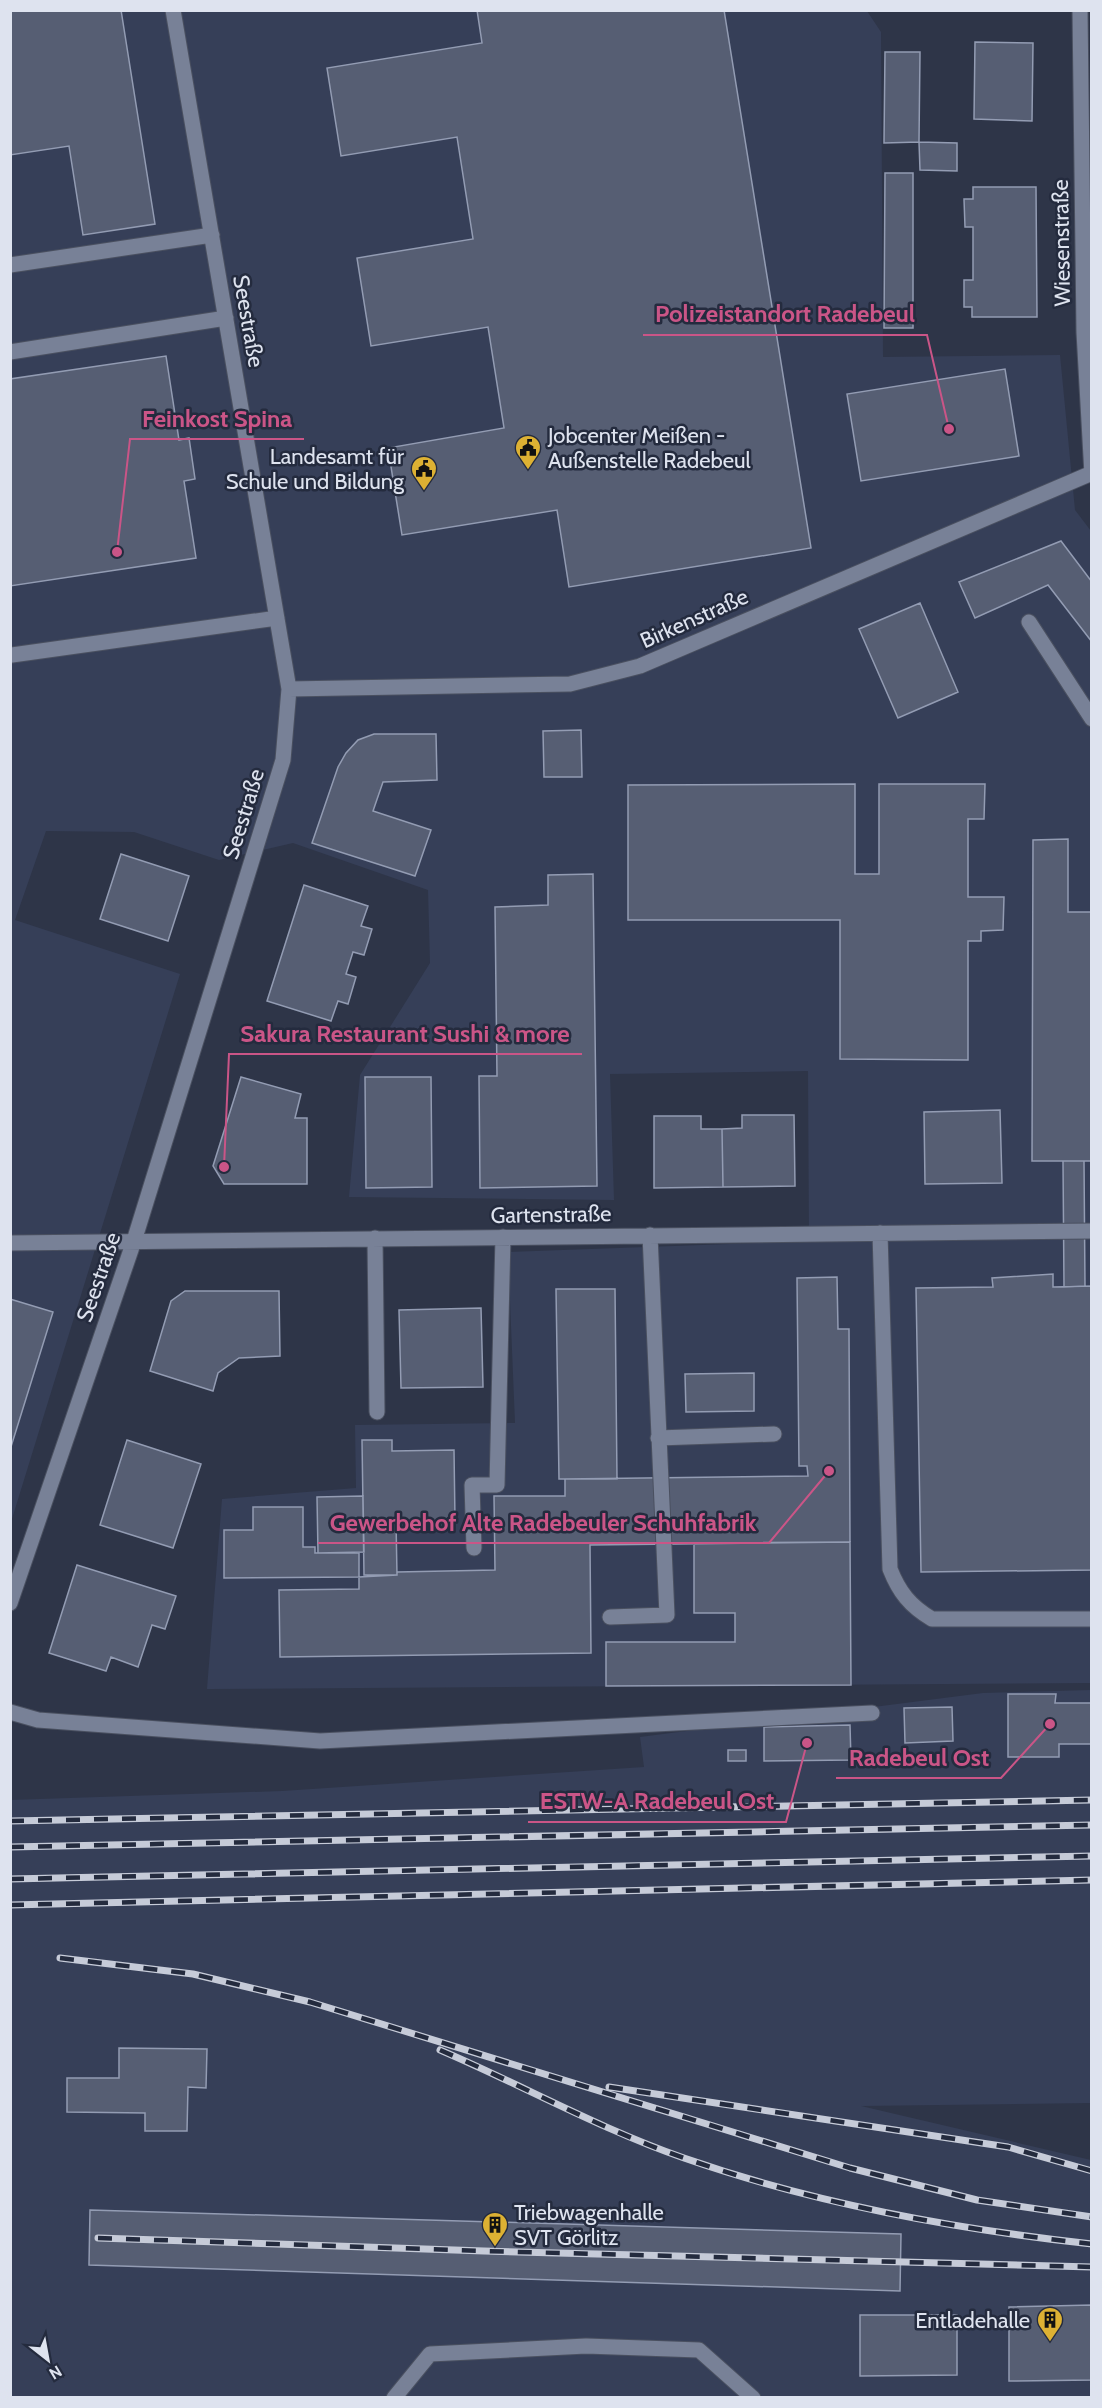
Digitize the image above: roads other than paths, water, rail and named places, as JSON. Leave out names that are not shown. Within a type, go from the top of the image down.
[{"type":"street","name":"Seestraße","points":[[10,1603],[134,1241],[283,760],[289,689],[173,10]]},
{"type":"street","name":"Wiesenstraße","points":[[1080,10],[1084,332],[1091,473]]},
{"type":"street","points":[[10,265],[212,235]]},
{"type":"street","points":[[10,352],[226,318]]},
{"type":"street","name":"Birkenstraße","points":[[289,689],[570,684],[640,666],[1091,473]]},
{"type":"street","points":[[12,655],[277,618]]},
{"type":"street","points":[[1029,622],[1092,718]]},
{"type":"street","name":"Gartenstraße","points":[[10,1243],[1092,1231]]},
{"type":"street","points":[[880,1233],[890,1569],[899,1592],[916,1610],[932,1619],[1092,1619]]},
{"type":"street","points":[[610,1617],[667,1615],[650,1235]]},
{"type":"street","points":[[474,1548],[472,1485],[497,1485],[503,1237]]},
{"type":"street","points":[[375,1238],[377,1412]]},
{"type":"street","points":[[658,1438],[774,1434]]},
{"type":"street","points":[[10,1712],[38,1720],[320,1741],[873,1713]]},
{"type":"street","points":[[394,2397],[430,2354],[586,2346],[699,2350],[753,2397]]},
{"type":"railway","points":[[10,1821],[1092,1800]]},
{"type":"railway","points":[[10,1847],[1092,1825]]},
{"type":"railway","points":[[10,1879],[1092,1856]]},
{"type":"railway","points":[[10,1905],[1092,1880]]},
{"type":"railway","points":[[60,1958],[193,1974],[310,2002],[850,2168],[977,2200],[1092,2217]]},
{"type":"railway","points":[[440,2050],[622,2134],[684,2158],[784,2189],[886,2213],[989,2231],[1092,2244]]},
{"type":"railway","points":[[609,2087],[1008,2147],[1092,2171]]},
{"type":"railway","points":[[98,2238],[1092,2267]]},
{"type":"place","name":"Polizeistandort Radebeul","points":[[949,429]]},
{"type":"place","name":"Jobcenter Meißen - Außenstelle Radebeul","points":[[528,471]]},
{"type":"place","name":"Landesamt für Schule und Bildung","points":[[424,492]]},
{"type":"place","name":"Feinkost Spina","points":[[117,552]]},
{"type":"place","name":"Sakura Restaurant Sushi & more","points":[[224,1167]]},
{"type":"place","name":"Gewerbehof Alte Radebeuler Schuhfabrik","points":[[829,1471]]},
{"type":"place","name":"Radebeul Ost","points":[[1050,1724]]},
{"type":"place","name":"ESTW-A Radebeul Ost","points":[[807,1743]]},
{"type":"place","name":"Triebwagenhalle SVT Görlitz","points":[[495,2248]]},
{"type":"place","name":"Entladehalle","points":[[1050,2343]]}]
